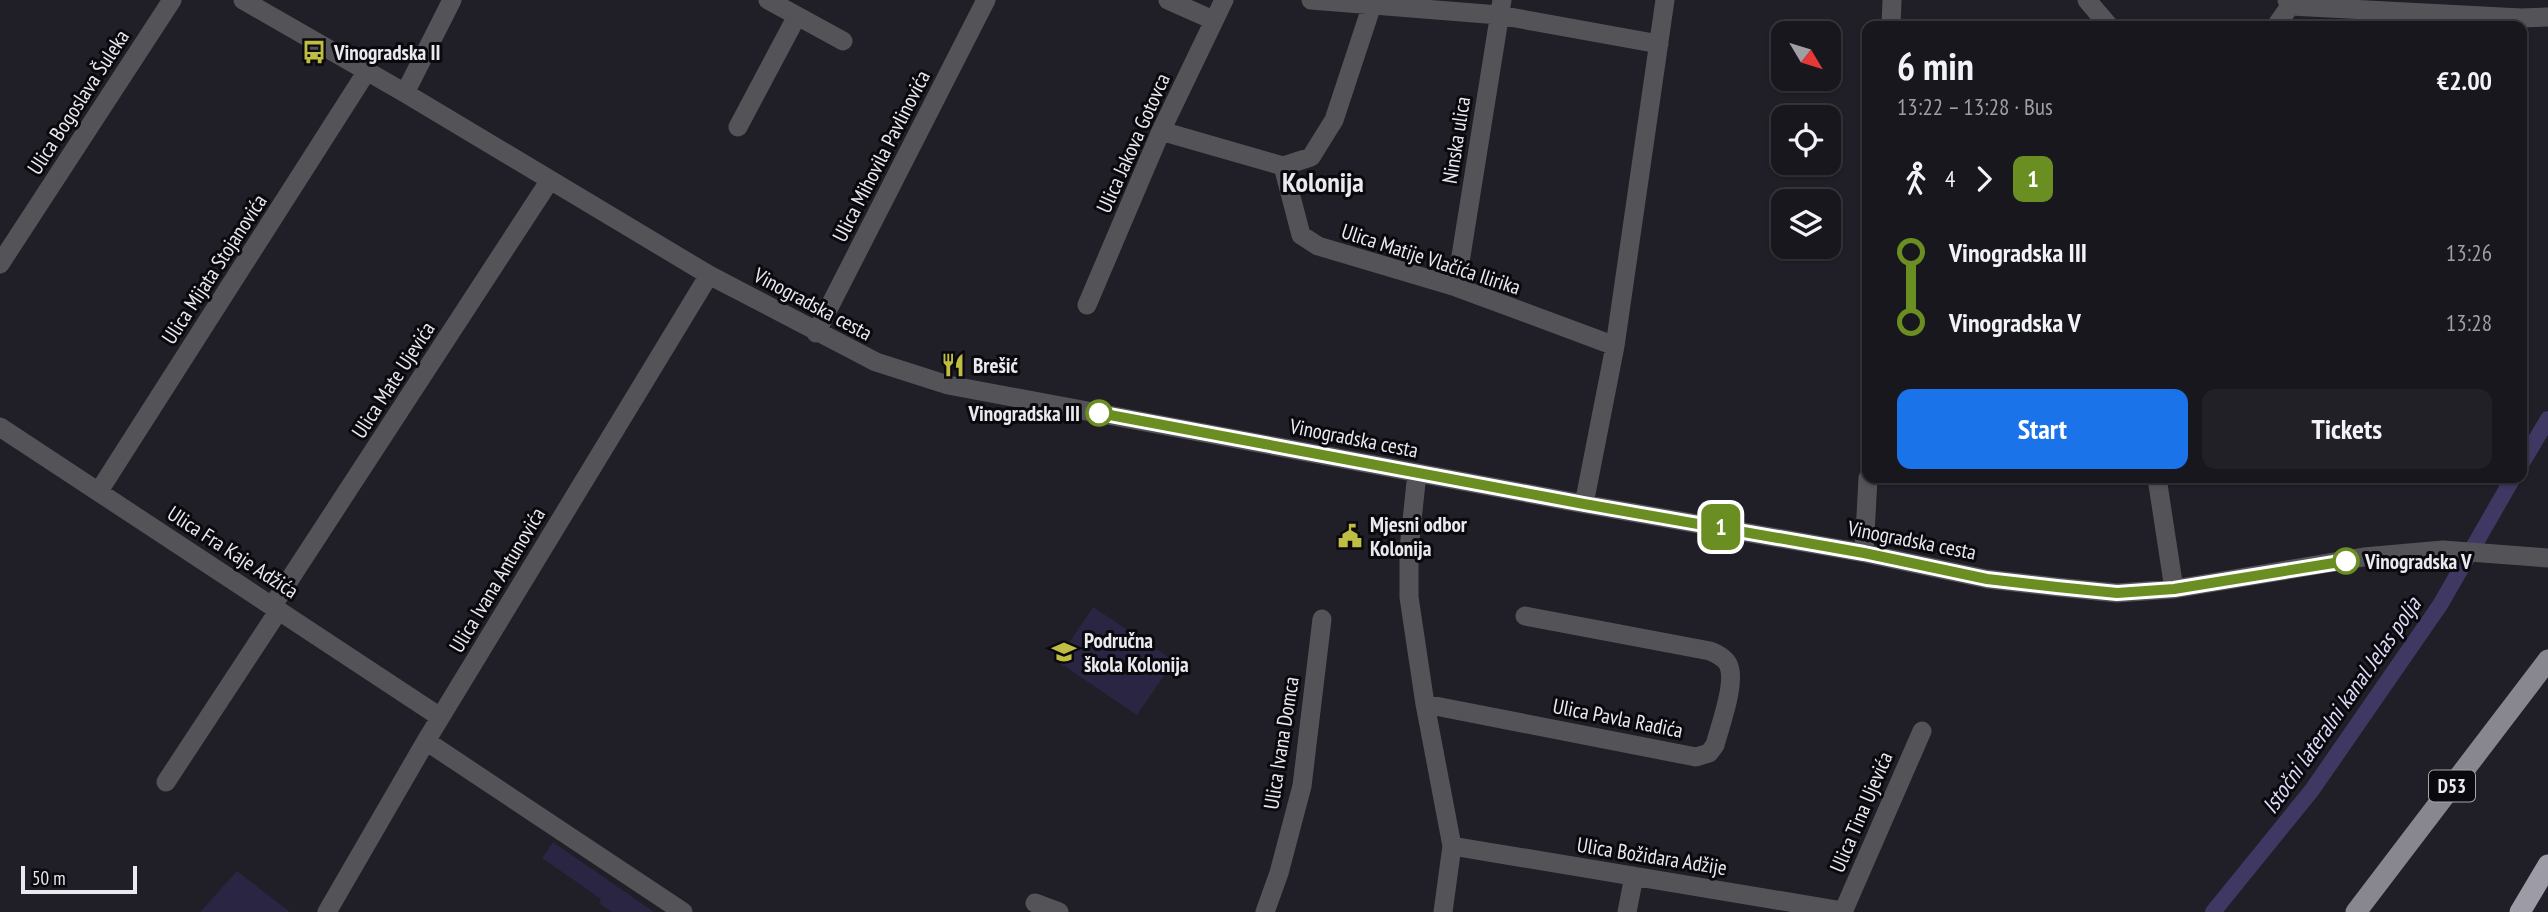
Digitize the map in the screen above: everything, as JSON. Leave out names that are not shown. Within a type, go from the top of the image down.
[{"type":"highway","points":[[2519,912],[2548,865]]},
{"type":"main road","name":"D53","points":[[2356,912],[2548,660]]},
{"type":"street","name":"Ulica Bogoslava Šuleka","points":[[0,264],[172,0]]},
{"type":"street","name":"Vinogradska cesta","points":[[243,0],[405,93],[709,275],[876,362],[948,385],[1584,504],[1864,553],[1987,579],[2057,587],[2117,593],[2174,589],[2364,558],[2443,550],[2548,558]]},
{"type":"street","points":[[405,93],[452,0]]},
{"type":"street","points":[[768,0],[843,41]]},
{"type":"street","name":"Ulica Mihovila Pavlinovića","points":[[816,333],[986,0]]},
{"type":"street","points":[[1168,0],[1213,20]]},
{"type":"street","name":"Ulica Jakova Gotovca","points":[[1087,305],[1161,131],[1224,0]]},
{"type":"street","points":[[1311,0],[1372,5],[1500,8],[1659,44]]},
{"type":"street","points":[[1584,504],[1615,346],[1665,0]]},
{"type":"street","points":[[1891,21],[1892,0]]},
{"type":"street","points":[[2087,0],[2105,21]]},
{"type":"street","points":[[2279,21],[2291,2],[2510,21]]},
{"type":"street","points":[[1161,131],[1283,166],[1311,157],[1334,120],[1372,5]]},
{"type":"street","name":"Ninska ulica","points":[[1456,287],[1500,8]]},
{"type":"street","points":[[738,127],[797,16]]},
{"type":"street","points":[[2526,21],[2548,17]]},
{"type":"street","name":"Ulica Mijata Stojanovića","points":[[99,491],[367,71]]},
{"type":"street","name":"Ulica Matije Vlačića Ilirika","points":[[1283,166],[1301,235],[1318,246],[1456,287],[1615,346]]},
{"type":"street","name":"Ulica Mate Ujevića","points":[[166,782],[550,180]]},
{"type":"street","name":"Ulica Ivana Antunovića","points":[[327,912],[440,717],[709,275]]},
{"type":"street","name":"Ulica Fra Kaje Adžića","points":[[0,427],[440,717]]},
{"type":"street","points":[[1417,473],[1409,549],[1409,597],[1425,704],[1452,846],[1443,912]]},
{"type":"street","points":[[1864,553],[1868,483]]},
{"type":"street","points":[[2158,483],[2174,589]]},
{"type":"street","name":"Ulica Pavla Radića","points":[[1425,704],[1696,757],[1709,753],[1716,745],[1732,679],[1729,666],[1723,657],[1710,651],[1525,616]]},
{"type":"street","name":"Ulica Ivana Domca","points":[[1265,912],[1279,873],[1302,786],[1322,619]]},
{"type":"street","name":"Ulica Tina Ujevića","points":[[1843,912],[1922,731]]},
{"type":"street","points":[[426,741],[683,912]]},
{"type":"street","name":"Ulica Božidara Adžije","points":[[1452,846],[1843,912]]},
{"type":"street","points":[[1627,912],[1634,876]]},
{"type":"street","points":[[1035,903],[1059,912]]},
{"type":"shaded area","points":[[1093,607],[1174,661],[1137,715],[1057,661]]},
{"type":"shaded area","points":[[553,842],[654,912],[612,912],[599,903],[601,899],[542,858]]},
{"type":"shaded area","points":[[237,871],[290,912],[200,912]]},
{"type":"waterway","name":"Istočni lateralni kanal Jelas polja","points":[[2527,455],[2548,419]]},
{"type":"waterway","name":"Istočni lateralni kanal Jelas polja","points":[[2213,912],[2312,790],[2440,605],[2510,483]]},
{"type":"bus line","name":"1","points":[[1099,413],[1584,504],[1864,553],[1987,579],[2117,593],[2174,589],[2346,561]]},
{"type":"place","name":"Vinogradska II","points":[[314,52]]},
{"type":"place","name":"Brešić","points":[[953,365]]},
{"type":"place","name":"Vinogradska III","points":[[1099,413]]},
{"type":"place","name":"Mjesni odbor Kolonija","points":[[1350,536]]},
{"type":"place","name":"Vinogradska V","points":[[2346,561]]},
{"type":"place","name":"Područna škola Kolonija","points":[[1064,652]]},
{"type":"district","name":"Kolonija","points":[[1323,181]]}]
